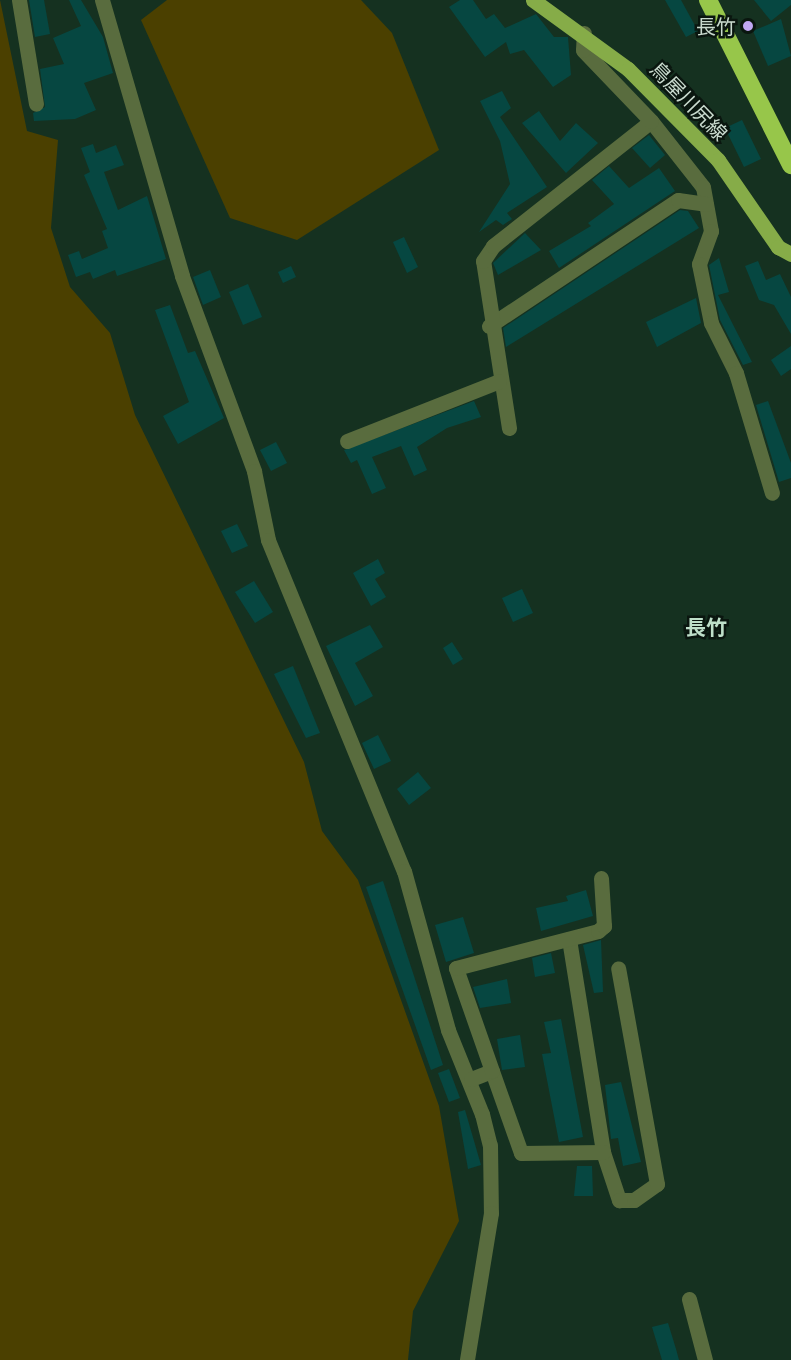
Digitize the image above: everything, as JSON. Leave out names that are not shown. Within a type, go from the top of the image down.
[{"type":"highway","points":[[708,0],[791,165]]},
{"type":"main road","name":"鳥屋川尻線","points":[[533,0],[584,33],[707,149],[778,247],[791,254]]},
{"type":"street","points":[[19,0],[36,104]]},
{"type":"street","points":[[102,0],[182,276],[254,471],[281,580],[404,871],[448,1030],[471,1079],[490,1145],[492,1179],[467,1360]]},
{"type":"street","points":[[584,33],[583,50],[651,121],[703,187],[711,231],[699,264],[711,323],[735,373],[772,493]]},
{"type":"street","points":[[509,428],[489,326],[483,261],[493,246],[651,121]]},
{"type":"street","points":[[489,326],[678,200],[706,204]]},
{"type":"street","points":[[347,441],[499,381]]},
{"type":"street","points":[[601,878],[604,926],[569,939],[456,968],[521,1153],[603,1152]]},
{"type":"street","points":[[569,939],[603,1152],[619,1200],[633,1200],[657,1184],[628,1048],[618,968]]},
{"type":"street","points":[[471,1079],[492,1071]]},
{"type":"street","points":[[689,1299],[705,1360]]},
{"type":"shaded area","points":[[0,0],[27,131],[58,140],[51,228],[70,287],[110,333],[135,415],[304,762],[322,831],[358,880],[439,1106],[459,1221],[413,1311],[408,1360],[0,1360]]},
{"type":"shaded area","points":[[167,0],[361,0],[392,33],[439,150],[297,240],[230,218],[141,20]]},
{"type":"building","points":[[29,0],[44,0],[50,34],[35,37]]},
{"type":"building","points":[[69,0],[81,0],[103,37],[113,73],[84,83],[96,110],[75,119],[34,121],[33,113],[45,107],[40,69],[64,64],[53,38],[81,26]]},
{"type":"building","points":[[460,0],[473,0],[486,19],[494,14],[505,28],[536,14],[554,37],[568,37],[571,75],[553,87],[524,50],[510,54],[506,42],[485,57],[449,7]]},
{"type":"building","points":[[665,0],[681,0],[698,31],[686,37]]},
{"type":"building","points":[[754,0],[791,0],[791,5],[771,21]]},
{"type":"building","points":[[781,19],[791,56],[768,66],[753,31]]},
{"type":"building","points":[[502,91],[511,108],[500,117],[547,187],[507,213],[512,219],[503,225],[496,220],[479,232],[510,184],[500,141],[480,101]]},
{"type":"building","points":[[539,111],[560,141],[576,123],[598,143],[566,173],[522,123]]},
{"type":"building","points":[[742,120],[761,159],[744,167],[725,128]]},
{"type":"building","points":[[649,135],[665,155],[650,168],[632,148]]},
{"type":"building","points":[[93,144],[96,153],[116,145],[124,165],[104,172],[118,210],[147,196],[166,259],[117,276],[115,270],[93,279],[90,272],[76,277],[68,255],[79,251],[82,259],[108,248],[102,231],[107,229],[84,175],[90,172],[81,148]]},
{"type":"building","points":[[609,166],[629,188],[659,168],[675,191],[559,268],[549,251],[591,226],[588,223],[614,204],[592,180]]},
{"type":"building","points":[[680,210],[688,211],[699,228],[506,347],[503,328]]},
{"type":"building","points":[[525,233],[541,250],[498,275],[493,263]]},
{"type":"building","points":[[404,237],[418,267],[407,273],[393,242]]},
{"type":"building","points":[[719,258],[729,292],[718,295],[752,362],[743,365],[720,320],[709,265]]},
{"type":"building","points":[[758,261],[766,280],[780,274],[791,297],[791,334],[774,305],[759,300],[745,266]]},
{"type":"building","points":[[291,266],[296,277],[283,283],[278,272]]},
{"type":"building","points":[[210,270],[221,297],[203,305],[193,277]]},
{"type":"building","points":[[248,284],[262,317],[243,325],[229,292]]},
{"type":"building","points":[[696,298],[701,323],[657,347],[646,322]]},
{"type":"building","points":[[170,305],[188,353],[195,351],[224,418],[178,444],[163,416],[189,402],[155,310]]},
{"type":"building","points":[[791,346],[791,369],[781,376],[771,360]]},
{"type":"building","points":[[474,401],[481,417],[447,428],[417,447],[427,470],[414,476],[401,446],[372,457],[386,488],[372,494],[357,460],[351,463],[344,450]]},
{"type":"building","points":[[768,401],[791,463],[791,478],[779,482],[756,405]]},
{"type":"building","points":[[276,442],[287,463],[271,471],[260,450]]},
{"type":"building","points":[[237,524],[248,546],[232,553],[221,531]]},
{"type":"building","points":[[378,559],[385,573],[375,579],[386,597],[371,606],[353,573]]},
{"type":"building","points":[[254,581],[273,612],[255,623],[235,592]]},
{"type":"building","points":[[522,589],[533,613],[513,622],[502,598]]},
{"type":"building","points":[[370,625],[383,647],[355,663],[373,696],[355,706],[326,646]]},
{"type":"building","points":[[452,642],[463,659],[453,665],[443,648]]},
{"type":"building","points":[[293,666],[320,733],[306,738],[274,674]]},
{"type":"building","points":[[378,735],[391,761],[374,769],[362,743]]},
{"type":"building","points":[[418,772],[431,788],[409,805],[397,789]]},
{"type":"building","points":[[383,881],[443,1065],[431,1070],[366,887]]},
{"type":"building","points":[[586,890],[593,916],[541,931],[536,908],[568,901],[566,896]]},
{"type":"building","points":[[463,917],[474,953],[446,962],[435,925]]},
{"type":"building","points":[[601,940],[603,992],[594,993],[583,945]]},
{"type":"building","points":[[551,953],[555,973],[535,977],[532,958]]},
{"type":"building","points":[[507,979],[511,1003],[480,1008],[473,987]]},
{"type":"building","points":[[561,1019],[583,1137],[559,1142],[542,1054],[551,1053],[544,1022]]},
{"type":"building","points":[[520,1035],[525,1067],[502,1070],[497,1039]]},
{"type":"building","points":[[449,1069],[460,1098],[449,1102],[438,1073]]},
{"type":"building","points":[[621,1082],[641,1162],[623,1166],[618,1138],[611,1139],[605,1085]]},
{"type":"building","points":[[465,1110],[481,1165],[468,1169],[458,1112]]},
{"type":"building","points":[[577,1166],[592,1166],[593,1196],[574,1196]]},
{"type":"building","points":[[668,1323],[679,1360],[662,1360],[652,1327]]},
{"type":"place","name":"長竹","points":[[748,26]]},
{"type":"district","name":"長竹","points":[[706,627]]}]
